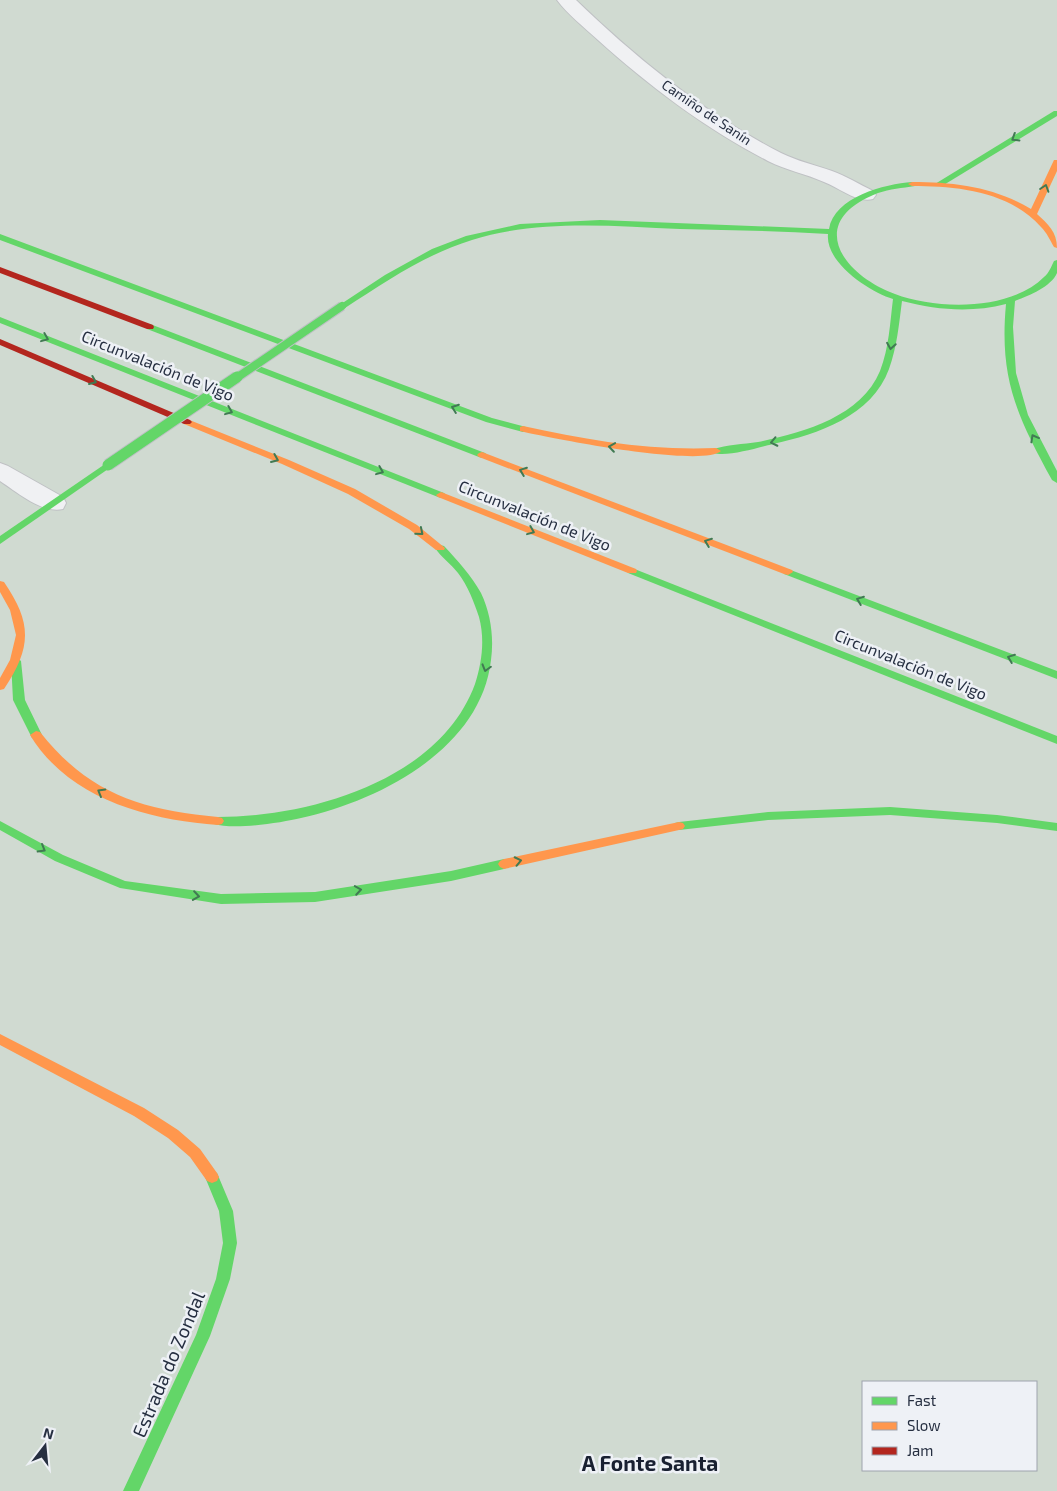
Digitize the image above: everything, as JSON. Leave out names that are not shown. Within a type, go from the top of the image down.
[{"type":"main road","points":[[939,184],[1057,113]]},
{"type":"main road","points":[[1033,214],[1057,162]]},
{"type":"main road","points":[[1057,245],[1051,232],[1033,214],[1013,202],[965,186],[939,184],[912,184],[887,188],[866,195],[848,205],[837,218],[832,232],[835,251],[847,269],[869,285],[898,298],[936,306],[975,307],[1011,300],[1032,292],[1047,280],[1057,265]]},
{"type":"main road","points":[[0,540],[342,306],[393,273],[438,250],[487,233],[532,226],[617,224],[832,232]]},
{"type":"main road","points":[[0,237],[489,420],[550,436],[650,452],[690,453],[724,451],[778,442],[825,425],[853,408],[871,393],[879,382],[889,356],[898,298]]},
{"type":"main road","name":"Circunvalación de Vigo","points":[[0,270],[1057,675]]},
{"type":"main road","points":[[1011,300],[1006,342],[1014,392],[1026,423],[1057,480]]},
{"type":"main road","name":"Circunvalación de Vigo","points":[[0,320],[1057,740]]},
{"type":"main road","points":[[0,342],[327,481],[411,524],[451,558],[473,588],[486,613],[490,640],[487,667],[471,708],[451,734],[425,757],[393,778],[355,798],[301,814],[246,821],[183,819],[146,811],[106,795],[61,767],[36,738],[18,700],[16,661],[22,638],[20,615],[11,596],[0,584]]},
{"type":"main road","points":[[0,686],[16,661]]},
{"type":"main road","points":[[0,824],[58,858],[124,885],[221,899],[315,897],[451,876],[679,826],[768,816],[890,811],[997,818],[1057,827]]},
{"type":"main road","name":"Estrada do Zondal","points":[[0,1039],[139,1112],[173,1134],[195,1153],[214,1180],[226,1211],[230,1243],[223,1279],[204,1336],[131,1491]]},
{"type":"street","name":"Camiño de Sanín","points":[[566,0],[592,26],[684,100],[776,157],[831,178],[866,195]]},
{"type":"street","points":[[0,471],[54,502]]},
{"type":"shaded area","points":[[0,0],[1057,0],[1057,1491],[0,1491]]},
{"type":"traffic: fast","points":[[939,184],[1057,113]]},
{"type":"traffic: fast","points":[[912,184],[885,188],[866,195],[843,211],[834,224],[832,238],[835,251],[843,262],[866,283],[892,296],[914,302],[952,307],[983,306],[1013,299],[1036,288],[1050,276],[1057,263]]},
{"type":"traffic: fast","points":[[342,306],[388,277],[435,251],[469,238],[494,231],[520,227],[547,224],[600,223],[831,232]]},
{"type":"traffic: fast","points":[[0,237],[489,420],[523,429]]},
{"type":"traffic: fast","points":[[716,451],[783,439],[807,432],[830,423],[851,411],[868,397],[880,380],[888,361],[898,298]]},
{"type":"traffic: fast","points":[[1011,300],[1008,351],[1016,394],[1033,435],[1057,480]]},
{"type":"traffic: fast","points":[[108,465],[342,306]]},
{"type":"traffic: fast","points":[[0,320],[441,495]]},
{"type":"traffic: fast","points":[[150,327],[482,455]]},
{"type":"traffic: fast","points":[[0,541],[108,465]]},
{"type":"traffic: fast","points":[[218,821],[256,820],[295,815],[315,811],[352,799],[416,764],[441,743],[461,720],[476,696],[485,671],[488,645],[485,619],[476,594],[461,570],[440,548]]},
{"type":"traffic: fast","points":[[632,571],[1057,740]]},
{"type":"traffic: fast","points":[[788,572],[1057,675]]},
{"type":"traffic: fast","points":[[16,661],[19,700],[36,735]]},
{"type":"traffic: fast","points":[[679,826],[768,816],[890,811],[997,819],[1057,827]]},
{"type":"traffic: fast","points":[[0,825],[59,858],[124,885],[221,899],[315,897],[451,876],[504,864]]},
{"type":"traffic: fast","points":[[131,1491],[203,1336],[223,1279],[230,1243],[226,1211],[212,1177]]},
{"type":"traffic: slow","points":[[1033,214],[1057,162]]},
{"type":"traffic: slow","points":[[912,184],[964,187],[998,195],[1014,202],[1029,212],[1044,225],[1057,245]]},
{"type":"traffic: slow","points":[[187,422],[352,491],[413,527],[440,548]]},
{"type":"traffic: slow","points":[[523,429],[571,439],[643,450],[667,452],[716,451]]},
{"type":"traffic: slow","points":[[482,455],[788,572]]},
{"type":"traffic: slow","points":[[441,495],[632,571]]},
{"type":"traffic: slow","points":[[0,584],[16,610],[21,635],[16,660],[0,686]]},
{"type":"traffic: slow","points":[[36,735],[52,756],[72,773],[93,788],[116,799],[166,815],[218,821]]},
{"type":"traffic: slow","points":[[504,864],[679,826]]},
{"type":"traffic: slow","points":[[0,1039],[139,1112],[173,1134],[195,1153],[212,1177]]},
{"type":"traffic: jam","points":[[0,270],[150,327]]},
{"type":"traffic: jam","points":[[0,342],[187,422]]},
{"type":"district","name":"A Fonte Santa","points":[[650,1462]]}]
